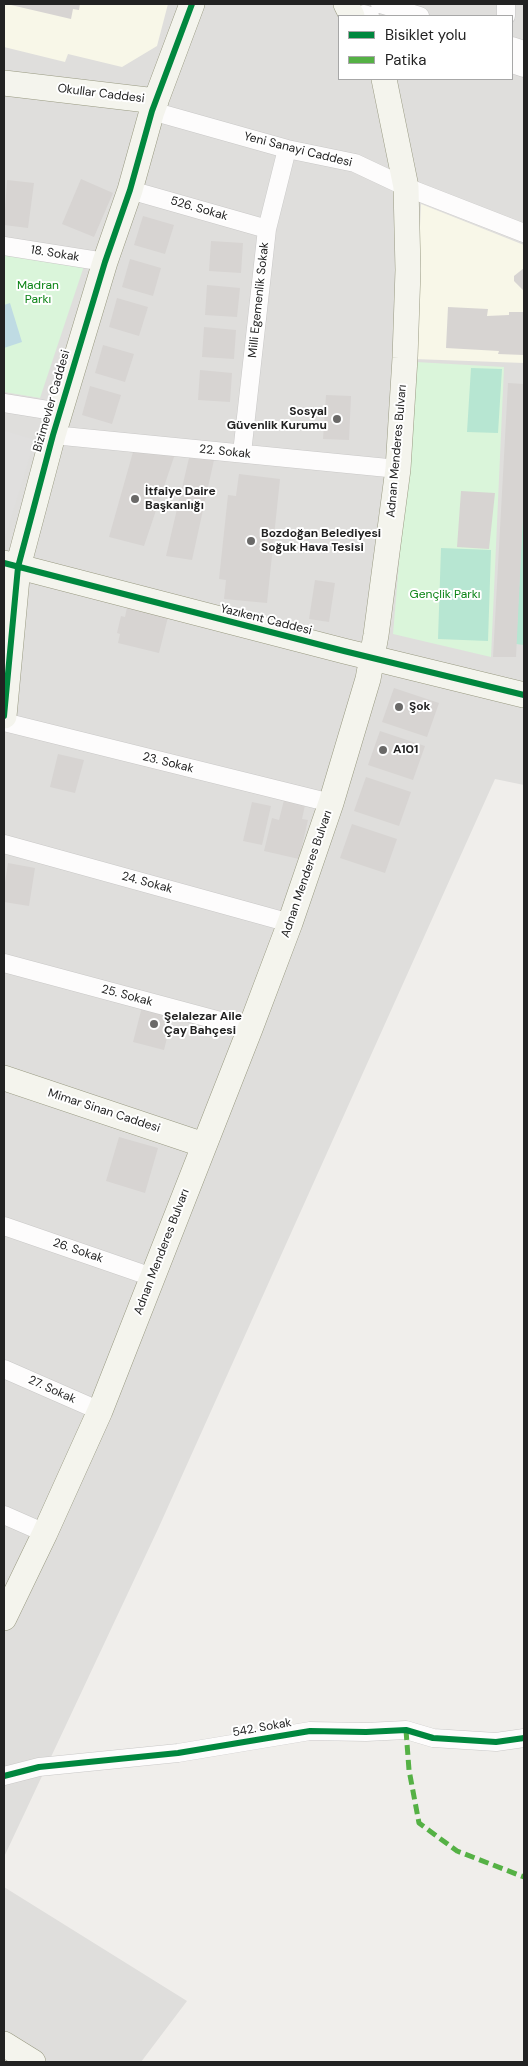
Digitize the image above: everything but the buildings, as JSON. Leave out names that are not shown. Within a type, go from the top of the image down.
[{"type":"street","name":"Okullar Caddesi","points":[[4,83],[154,106],[192,4]]},
{"type":"street","points":[[362,11],[408,15]]},
{"type":"street","name":"Adnan Menderes Bulvarı","points":[[4,1618],[100,1412],[250,1029],[290,923],[331,803],[368,679],[398,469],[408,270],[406,187],[384,81]]},
{"type":"street","name":"Yeni Sanayi Caddesi","points":[[154,106],[287,149],[355,163],[406,187],[524,233]]},
{"type":"street","name":"Bizimevler Caddesi","points":[[4,716],[11,565],[105,262],[130,190],[154,106]]},
{"type":"street","name":"Milli Egemenlik Sokak","points":[[242,453],[267,229],[287,149]]},
{"type":"street","name":"526. Sokak","points":[[130,190],[267,229]]},
{"type":"street","name":"18. Sokak","points":[[4,246],[105,262]]},
{"type":"street","name":"22. Sokak","points":[[4,403],[56,423],[242,453],[398,469]]},
{"type":"street","name":"Yazıkent Caddesi","points":[[11,565],[524,696]]},
{"type":"street","name":"23. Sokak","points":[[4,722],[331,803]]},
{"type":"street","name":"24. Sokak","points":[[4,844],[290,923]]},
{"type":"street","name":"25. Sokak","points":[[4,963],[250,1029]]},
{"type":"street","name":"Mimar Sinan Caddesi","points":[[4,1078],[204,1145]]},
{"type":"street","name":"26. Sokak","points":[[4,1226],[152,1277]]},
{"type":"street","name":"27. Sokak","points":[[4,1369],[100,1412]]},
{"type":"street","points":[[4,1515],[45,1533]]},
{"type":"street","name":"542. Sokak","points":[[4,1776],[40,1768],[178,1753],[310,1731],[366,1732],[406,1730],[433,1738],[496,1742],[524,1738]]},
{"type":"street","points":[[4,2044],[33,2062]]},
{"type":"shaded area","points":[[4,4],[524,4],[524,785],[495,779],[158,1529],[4,1857]]},
{"type":"shaded area","points":[[4,4],[168,4],[157,46],[122,67],[68,54],[65,62],[4,47]]},
{"type":"shaded area","points":[[421,204],[524,245],[524,363],[414,359]]},
{"type":"shaded area","points":[[5,431],[35,440],[4,538]]},
{"type":"shaded area","points":[[4,1887],[187,2001],[141,2062],[4,2062]]},
{"type":"green space","name":"Madran Parkı","points":[[4,250],[85,263],[40,398],[4,392]]},
{"type":"green space","name":"Gençlik Parkı","points":[[416,362],[504,367],[491,657],[393,634]]},
{"type":"green space","points":[[471,368],[502,369],[498,433],[467,432]]},
{"type":"green space","points":[[524,495],[524,645],[516,644]]},
{"type":"green space","points":[[441,548],[491,550],[488,641],[438,639]]},
{"type":"water","points":[[10,303],[22,342],[4,348],[4,305]]},
{"type":"marked path","points":[[406,1730],[409,1770],[419,1823],[457,1851],[524,1877]]},
{"type":"cycle path","points":[[4,716],[18,567],[53,435],[105,262],[130,190],[152,111],[192,4]]},
{"type":"cycle path","points":[[4,563],[344,651],[524,695]]},
{"type":"cycle path","points":[[4,1776],[39,1767],[178,1753],[310,1731],[366,1732],[406,1730],[433,1738],[496,1742],[524,1738]]},
{"type":"place","name":"Sosyal Güvenlik Kurumu","points":[[337,419]]},
{"type":"place","name":"İtfaiye Daire Başkanlığı","points":[[135,499]]},
{"type":"place","name":"Bozdoğan Belediyesi Soğuk Hava Tesisi","points":[[251,541]]},
{"type":"place","name":"Şok","points":[[399,707]]},
{"type":"place","name":"A101","points":[[383,750]]},
{"type":"place","name":"Şelalezar Aile Çay Bahçesi","points":[[154,1024]]}]
